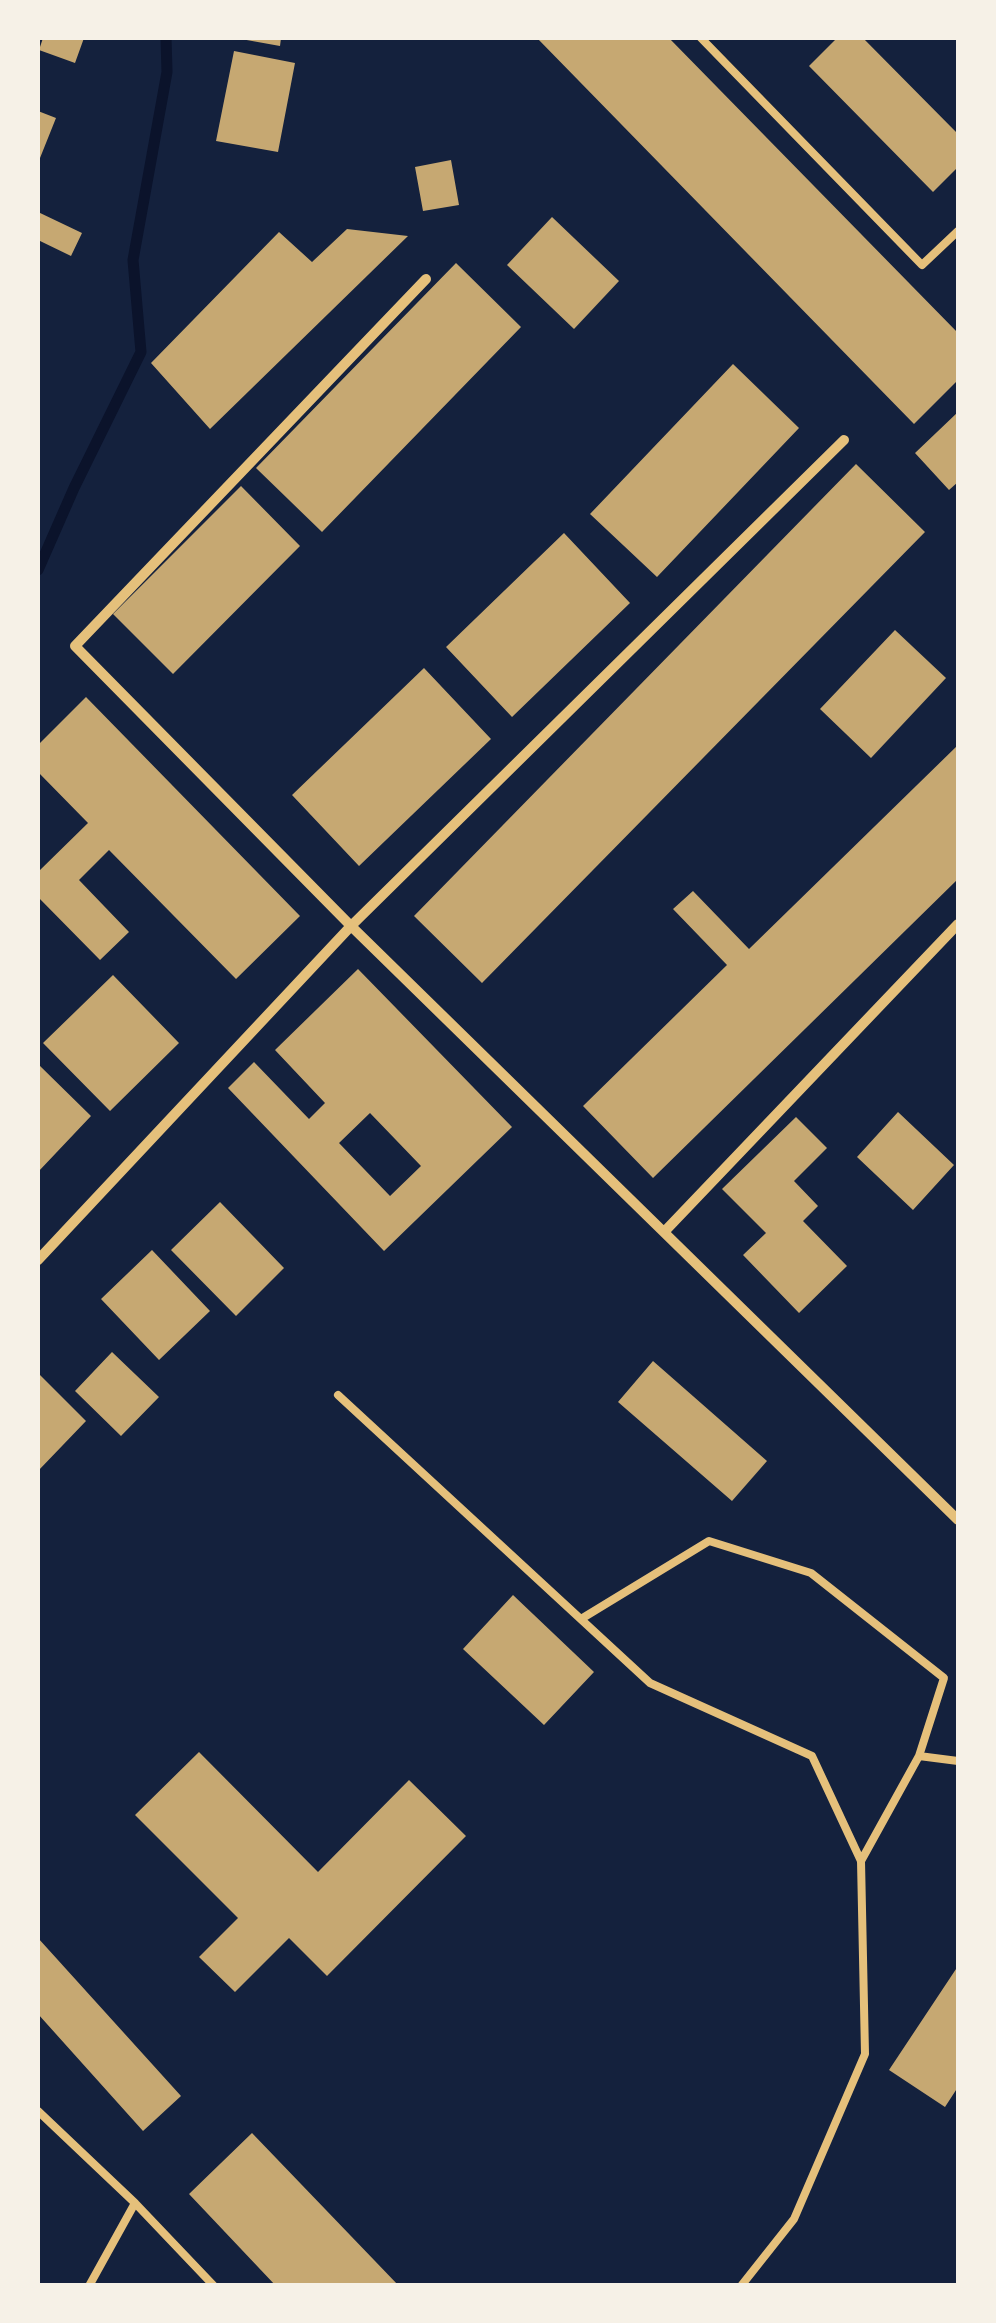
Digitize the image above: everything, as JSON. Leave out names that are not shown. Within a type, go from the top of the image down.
[{"type":"street","points":[[426,279],[75,646],[350,926],[958,1520]]},
{"type":"street","points":[[38,1260],[350,926],[844,440]]},
{"type":"street","points":[[666,1232],[958,924]]},
{"type":"lane","points":[[702,38],[922,265],[958,230]]},
{"type":"lane","points":[[338,1395],[650,1682],[812,1756],[862,1861],[865,2054],[794,2219],[741,2286]]},
{"type":"lane","points":[[581,1619],[710,1542],[810,1573],[944,1678],[919,1756],[862,1861]]},
{"type":"lane","points":[[919,1756],[958,1761]]},
{"type":"lane","points":[[38,2111],[135,2203],[214,2286]]},
{"type":"lane","points":[[89,2286],[135,2203]]},
{"type":"building","points":[[43,38],[84,38],[75,63],[39,50]]},
{"type":"building","points":[[241,38],[281,38],[280,46]]},
{"type":"building","points":[[537,38],[669,38],[958,333],[958,380],[914,424]]},
{"type":"building","points":[[837,38],[863,38],[958,134],[958,167],[933,192],[809,66]]},
{"type":"building","points":[[234,51],[295,63],[278,152],[216,141]]},
{"type":"building","points":[[38,111],[56,118],[38,163]]},
{"type":"building","points":[[451,160],[459,205],[423,211],[415,167]]},
{"type":"building","points":[[38,212],[82,233],[71,256],[38,240]]},
{"type":"building","points":[[552,217],[619,281],[574,329],[507,265]]},
{"type":"building","points":[[347,229],[408,236],[210,429],[151,363],[279,232],[312,262]]},
{"type":"building","points":[[456,263],[521,327],[322,532],[256,468]]},
{"type":"building","points":[[733,364],[799,428],[657,577],[590,514]]},
{"type":"building","points":[[958,412],[958,482],[949,490],[915,453]]},
{"type":"building","points":[[856,464],[925,532],[482,983],[414,916]]},
{"type":"building","points":[[241,486],[300,546],[173,674],[113,614]]},
{"type":"building","points":[[564,533],[630,603],[512,717],[446,647]]},
{"type":"building","points":[[895,630],[946,678],[871,758],[820,709]]},
{"type":"building","points":[[424,668],[491,739],[359,866],[292,795]]},
{"type":"building","points":[[86,697],[300,916],[236,979],[109,850],[79,880],[129,932],[100,960],[38,897],[38,872],[88,823],[38,772],[38,745]]},
{"type":"building","points":[[958,745],[958,879],[653,1178],[583,1106],[727,965],[673,909],[693,891],[749,949]]},
{"type":"building","points":[[358,969],[512,1127],[384,1251],[228,1088],[254,1062],[309,1119],[325,1103],[275,1050]],"holes":[[[370,1113],[421,1166],[390,1196],[339,1143]]]},
{"type":"building","points":[[113,975],[179,1043],[110,1111],[43,1043]]},
{"type":"building","points":[[38,1064],[91,1116],[38,1172]]},
{"type":"building","points":[[898,1112],[954,1165],[913,1210],[857,1157]]},
{"type":"building","points":[[796,1117],[827,1148],[794,1181],[818,1206],[803,1221],[847,1266],[799,1313],[743,1255],[766,1233],[722,1189]]},
{"type":"building","points":[[220,1202],[284,1268],[236,1316],[171,1250]]},
{"type":"building","points":[[152,1250],[210,1311],[159,1360],[101,1299]]},
{"type":"building","points":[[112,1352],[159,1397],[121,1436],[75,1391]]},
{"type":"building","points":[[653,1361],[767,1461],[732,1501],[618,1402]]},
{"type":"building","points":[[38,1373],[86,1421],[38,1471]]},
{"type":"building","points":[[513,1595],[594,1672],[544,1725],[463,1649]]},
{"type":"building","points":[[199,1752],[318,1872],[409,1780],[466,1836],[327,1976],[289,1938],[235,1992],[199,1957],[238,1918],[135,1815]]},
{"type":"building","points":[[38,1938],[181,2096],[143,2131],[38,2014]]},
{"type":"building","points":[[958,1966],[958,2087],[945,2107],[889,2070]]},
{"type":"building","points":[[252,2133],[399,2286],[276,2286],[189,2194]]},
{"type":"waterway","points":[[38,570],[141,352],[133,260],[167,72],[166,38]]}]
